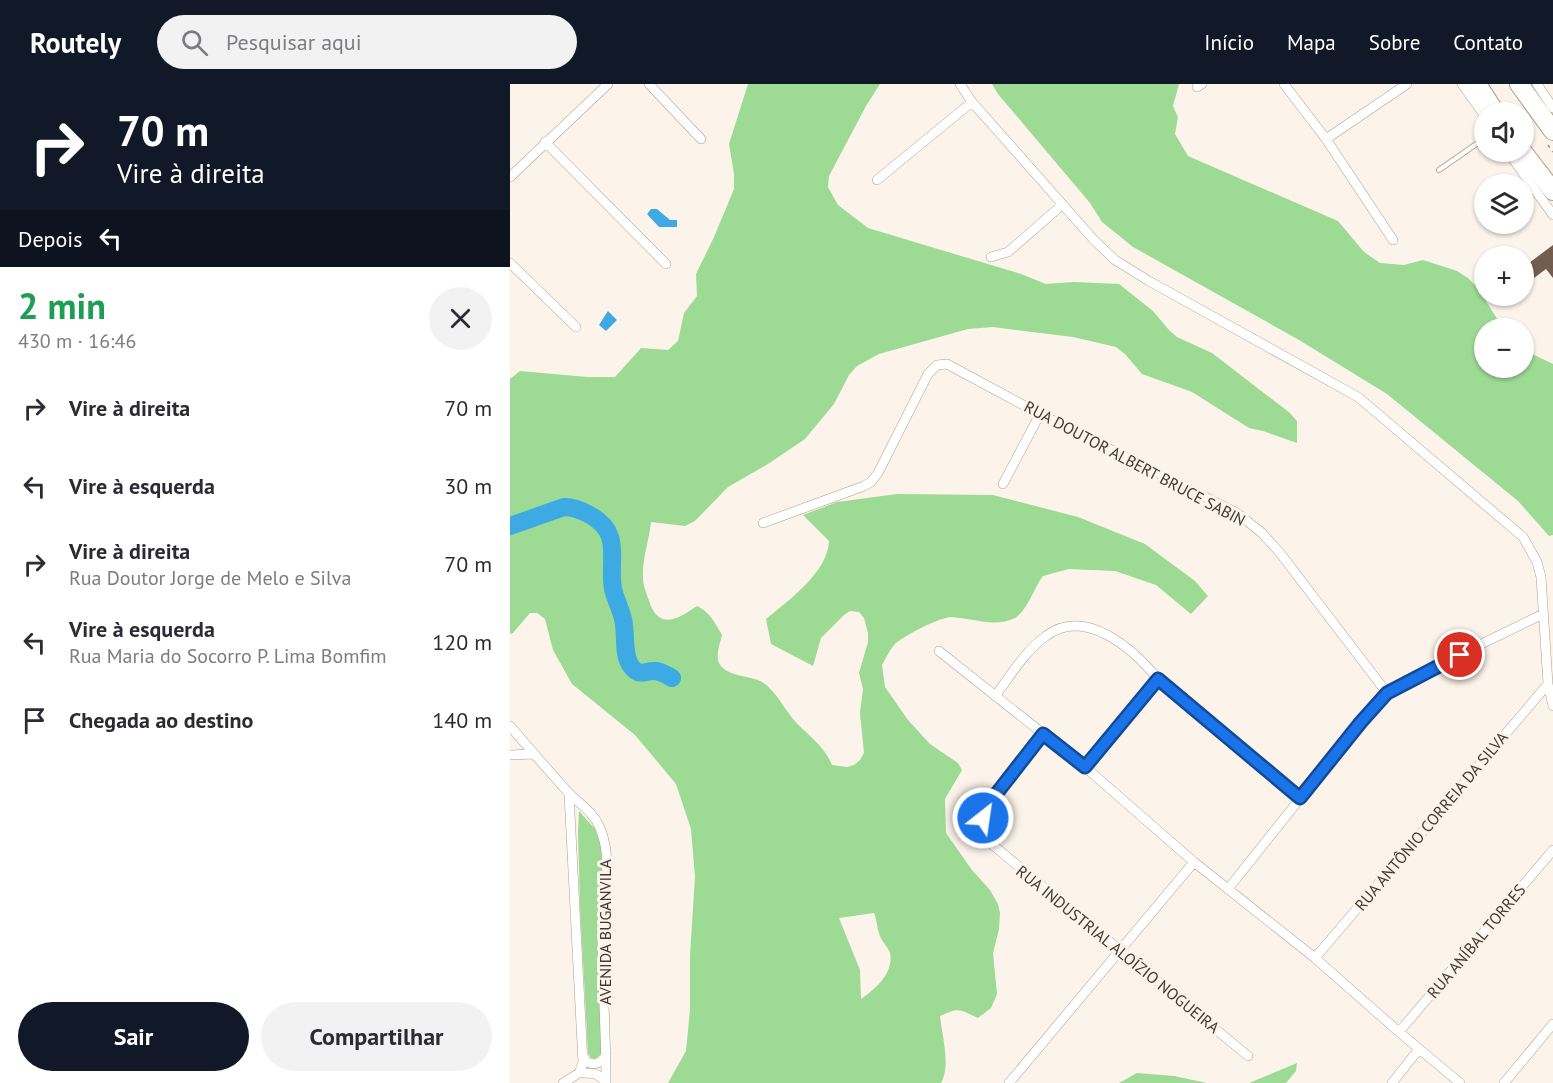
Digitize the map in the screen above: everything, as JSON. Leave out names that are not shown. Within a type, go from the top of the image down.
[{"type":"highway","points":[[1477,84],[1489,102]]},
{"type":"highway","points":[[1519,84],[1551,120]]},
{"type":"highway","points":[[1531,162],[1553,191]]},
{"type":"street","points":[[510,177],[608,84]]},
{"type":"street","points":[[649,84],[701,139]]},
{"type":"street","points":[[960,84],[972,102],[1062,205],[1115,260],[1149,281],[1338,384],[1375,410],[1523,537],[1537,562],[1541,577],[1543,614],[1549,651],[1548,684],[1553,706]]},
{"type":"street","points":[[1284,84],[1326,139],[1393,240]]},
{"type":"street","points":[[1326,139],[1407,84]]},
{"type":"street","points":[[1462,84],[1475,102]]},
{"type":"street","points":[[1537,84],[1551,120]]},
{"type":"street","points":[[877,180],[972,102]]},
{"type":"street","points":[[546,142],[666,264]]},
{"type":"street","points":[[1534,189],[1553,215]]},
{"type":"street","points":[[991,257],[1008,252],[1062,205]]},
{"type":"street","points":[[510,263],[576,327]]},
{"type":"street","name":"RUA DOUTOR ALBERT BRUCE SABIN","points":[[763,523],[871,482],[878,473],[928,374],[942,364],[955,367],[1040,414],[1218,503],[1250,522],[1280,553],[1387,693]]},
{"type":"street","points":[[1003,484],[1040,414]]},
{"type":"street","points":[[1228,889],[1361,722],[1387,693],[1418,675],[1543,614]]},
{"type":"street","points":[[995,696],[1027,654],[1047,634],[1064,628],[1082,626],[1098,631],[1128,648],[1158,679],[1300,798]]},
{"type":"street","points":[[939,651],[1085,767],[1194,862],[1315,958],[1460,1083]]},
{"type":"street","points":[[1085,767],[1158,679]]},
{"type":"street","name":"RUA ANTÔNIO CORREIA DA SILVA","points":[[1315,958],[1548,684]]},
{"type":"street","name":"AVENIDA BUGANVILA","points":[[510,726],[569,794],[584,805],[600,828],[606,854],[607,875],[602,924],[606,1083]]},
{"type":"street","name":"RUA INDUSTRIAL ALOÍZIO NOGUEIRA","points":[[1043,734],[986,807],[983,826],[991,845],[1248,1056]]},
{"type":"street","points":[[510,755],[534,754]]},
{"type":"street","name":"AVENIDA BUGANVILA","points":[[569,794],[582,1065]]},
{"type":"street","name":"RUA ANÍBAL TORRES","points":[[1399,1032],[1553,850]]},
{"type":"street","points":[[1009,1083],[1194,862]]},
{"type":"street","points":[[1504,1083],[1553,1024]]},
{"type":"street","points":[[1392,1083],[1419,1049]]},
{"type":"street","points":[[562,1083],[585,1061],[592,1064],[601,1062],[606,1055]]},
{"type":"street","points":[[582,1065],[606,1083]]},
{"type":"lane","points":[[1440,170],[1474,146]]},
{"type":"green space","points":[[748,84],[880,84],[829,176],[828,187],[838,205],[868,228],[1021,274],[1046,284],[1074,282],[1119,284],[1153,311],[1177,337],[1212,353],[1290,413],[1297,421],[1297,443],[1249,428],[1192,392],[1142,374],[1116,347],[1073,337],[993,327],[968,329],[879,354],[857,366],[849,375],[834,404],[805,439],[728,487],[695,521],[685,526],[651,522],[643,578],[653,610],[658,616],[670,620],[697,606],[705,611],[722,635],[718,655],[721,666],[729,672],[765,684],[793,719],[820,746],[832,765],[847,767],[854,765],[864,753],[860,713],[863,689],[859,673],[868,642],[864,618],[859,612],[850,611],[844,615],[821,638],[813,666],[771,644],[766,619],[805,585],[822,564],[827,553],[829,541],[803,515],[837,502],[897,494],[993,495],[1078,517],[1145,544],[1195,581],[1208,596],[1191,614],[1156,585],[1115,571],[1069,569],[1043,576],[1027,605],[1015,618],[991,622],[946,618],[904,637],[894,645],[882,665],[885,687],[908,720],[930,744],[958,763],[962,770],[945,799],[946,833],[972,870],[990,890],[1000,913],[993,953],[997,994],[991,1008],[978,1018],[959,1010],[940,1016],[946,1060],[941,1083],[668,1083],[686,1051],[690,1010],[690,955],[695,877],[691,829],[676,784],[635,735],[572,684],[553,650],[545,619],[537,613],[530,613],[510,634],[510,379],[520,371],[615,377],[641,348],[668,350],[678,341],[684,313],[697,296],[696,274],[734,189],[729,144]],"holes":[[[874,913],[879,933],[890,953],[891,960],[883,979],[861,999],[860,970],[839,918]]]},
{"type":"green space","points":[[992,84],[1179,84],[1173,106],[1178,117],[1175,134],[1188,156],[1338,221],[1364,252],[1380,263],[1404,265],[1423,260],[1457,271],[1468,278],[1474,284],[1474,306],[1489,306],[1497,318],[1474,318],[1474,378],[1534,378],[1534,355],[1553,364],[1553,535],[1549,536],[1518,501],[1387,394],[1299,340],[1133,247],[1102,222],[1090,203]]},
{"type":"green space","points":[[579,811],[595,829],[600,842],[604,868],[597,925],[602,1053],[595,1059],[591,1058],[588,1053],[580,906]]},
{"type":"green space","points":[[1297,1063],[1296,1071],[1286,1083],[1249,1083]]},
{"type":"green space","points":[[1137,1073],[1174,1076],[1207,1083],[1119,1083]]},
{"type":"water","points":[[651,209],[657,209],[670,220],[677,220],[677,227],[659,227],[647,214]]},
{"type":"water","points":[[608,311],[617,320],[606,331],[599,325]]},
{"type":"building","points":[[1553,245],[1553,278],[1546,269],[1534,278],[1534,259]]},
{"type":"waterway","points":[[510,526],[564,507],[580,510],[600,522],[607,530],[612,548],[613,589],[623,620],[628,662],[637,672],[656,671],[672,678]]},
{"type":"route","points":[[983,818],[986,807],[1043,734],[1085,767],[1158,679],[1300,798],[1387,693],[1460,655]]}]
